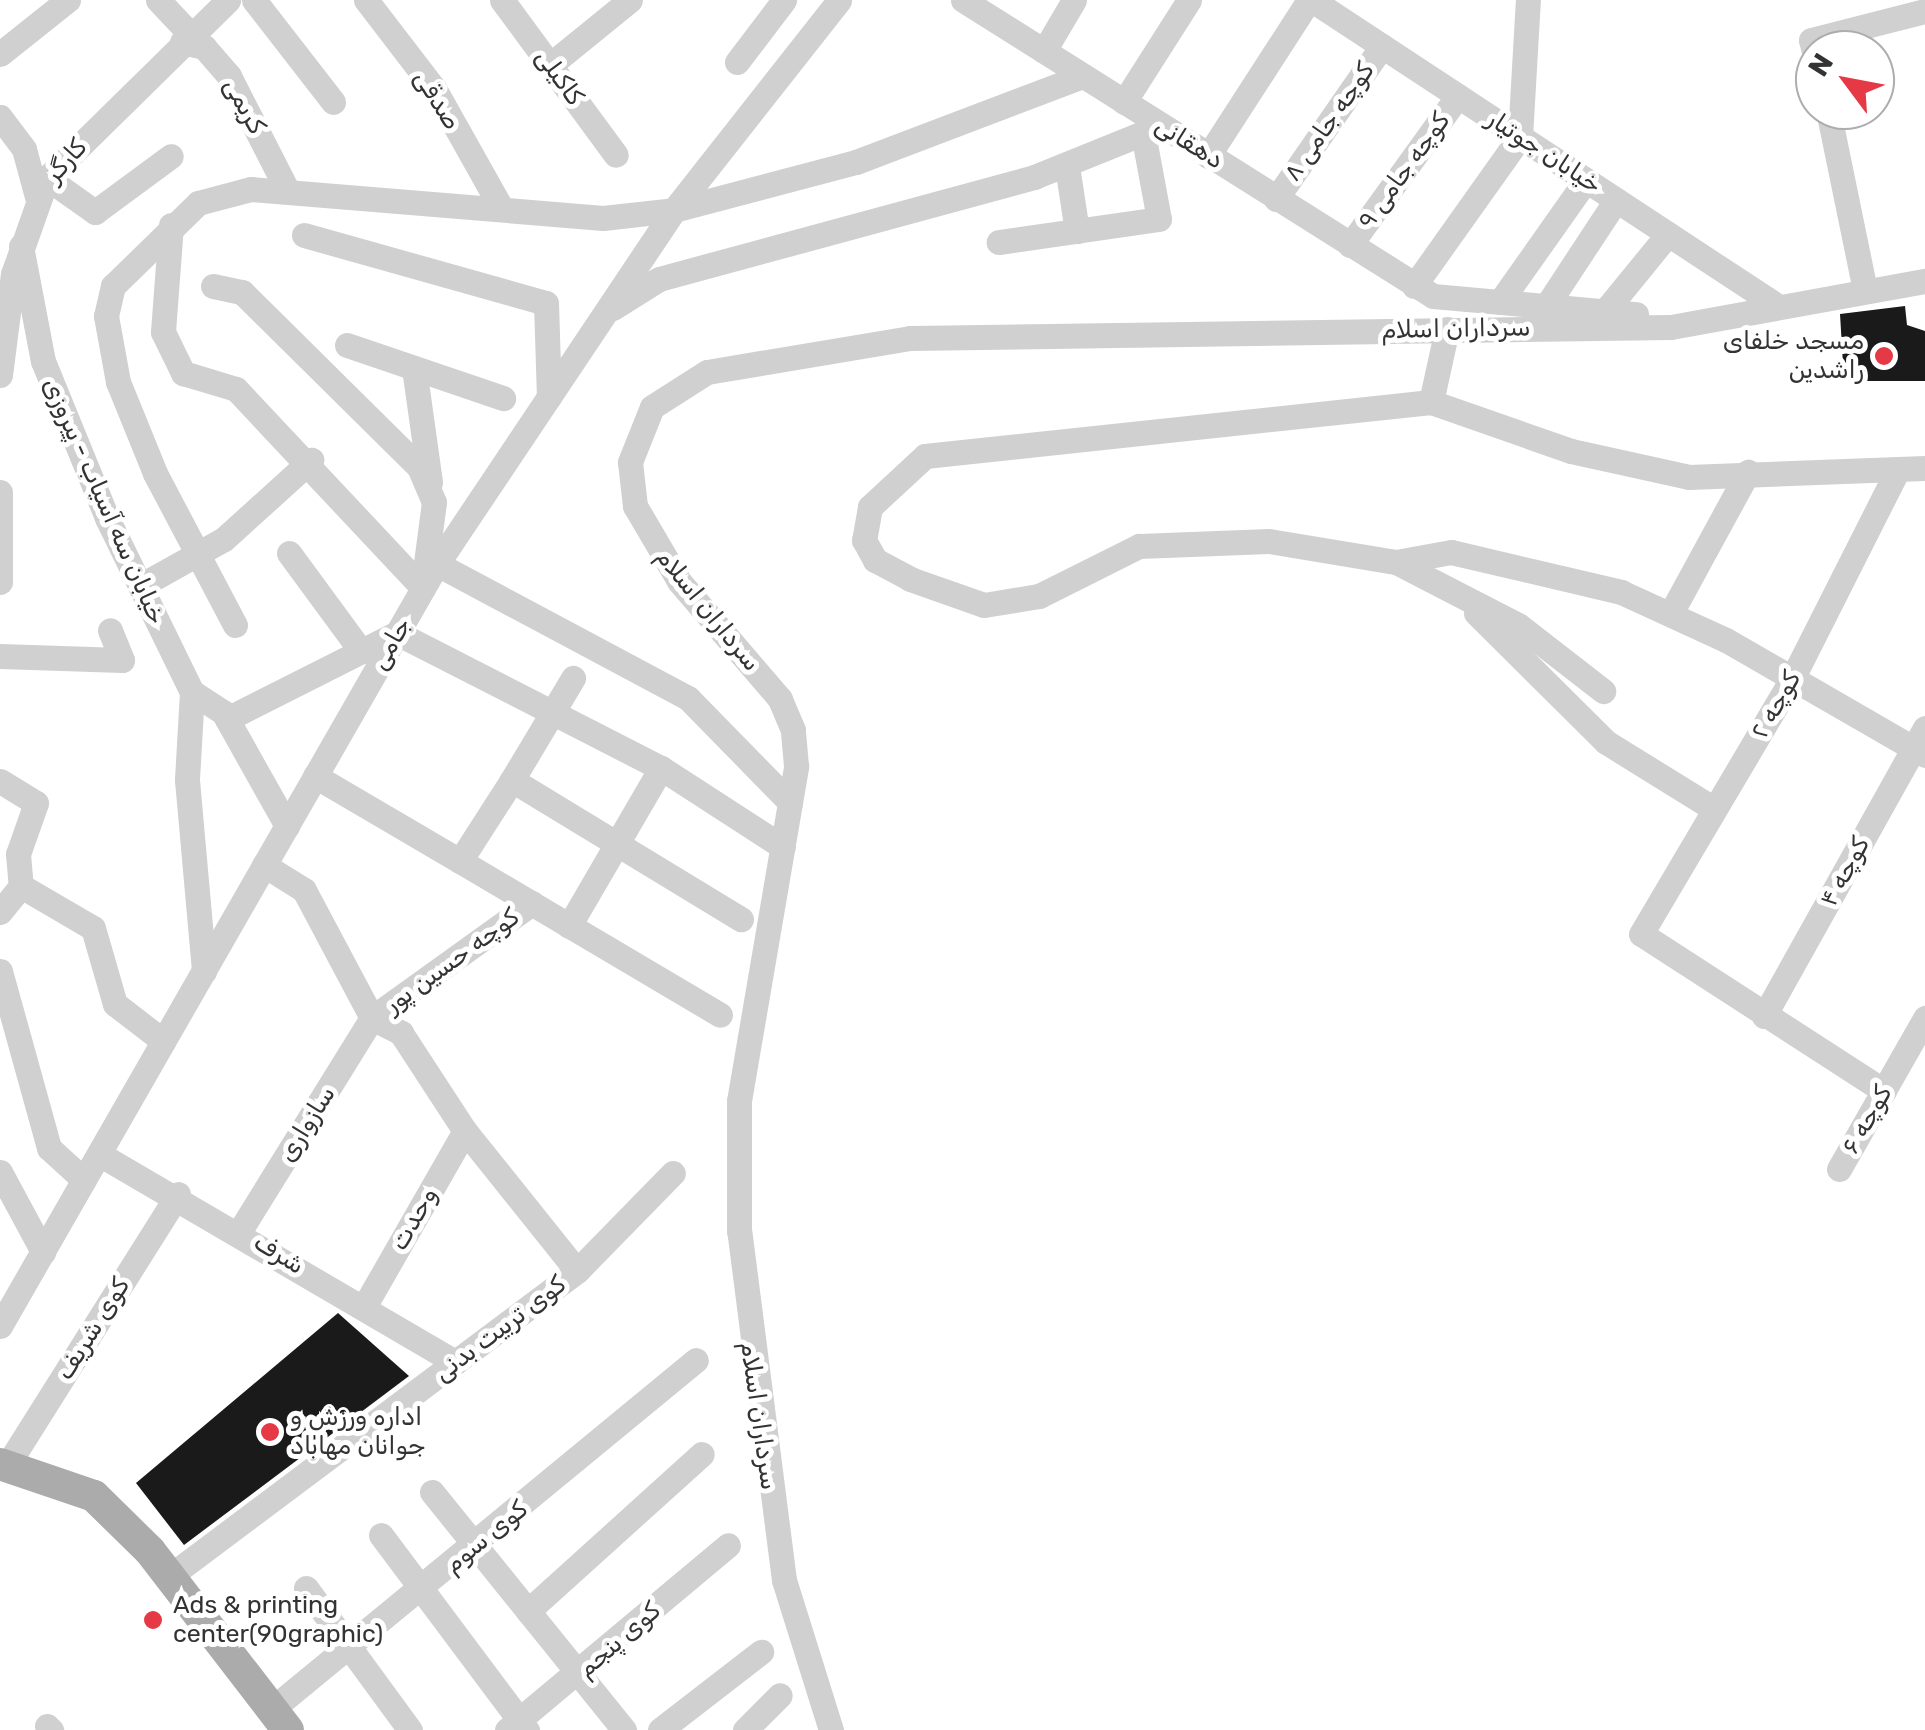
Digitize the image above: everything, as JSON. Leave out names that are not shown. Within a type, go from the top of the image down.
[{"type":"main road","points":[[4,1464],[94,1496],[170,1576],[280,1720]]},
{"type":"street","points":[[0,54],[68,0]]},
{"type":"street","name":"کریمی","points":[[158,0],[186,38],[204,47],[229,76],[286,190]]},
{"type":"street","name":"کارگر","points":[[0,375],[21,246],[42,188],[186,38],[228,0]]},
{"type":"street","points":[[254,0],[332,102]]},
{"type":"street","name":"صدقی","points":[[366,0],[435,90],[500,206]]},
{"type":"street","name":"کاکیلی","points":[[502,0],[616,155]]},
{"type":"street","points":[[550,65],[630,0]]},
{"type":"street","points":[[737,62],[784,0]]},
{"type":"street","name":"جامی","points":[[0,1326],[437,564],[674,210],[839,0]]},
{"type":"street","points":[[1044,51],[1074,0]]},
{"type":"street","points":[[1124,102],[1190,0]]},
{"type":"street","points":[[1208,156],[1310,0]]},
{"type":"street","name":"خیابان جوتیار","points":[[1310,0],[1776,304]]},
{"type":"street","points":[[1528,0],[1520,137],[1414,286],[1500,302],[1550,302],[1701,320]]},
{"type":"street","name":"دهقانی","points":[[975,3],[1124,102],[1150,128],[1208,156],[1414,286]]},
{"type":"street","points":[[1850,30],[1925,11]]},
{"type":"street","name":"کوچه جامی ۸","points":[[1276,198],[1382,46]]},
{"type":"street","points":[[234,625],[118,382],[106,316],[113,286],[198,203],[286,190],[602,218],[674,210],[856,162],[1082,76]]},
{"type":"street","name":"کوچه جامی ۹","points":[[1350,245],[1458,96]]},
{"type":"street","points":[[1,120],[24,148],[42,188],[95,212],[171,156]]},
{"type":"street","points":[[606,312],[659,279],[1067,166],[1150,128],[1159,219],[999,242]]},
{"type":"street","points":[[1832,130],[1865,290]]},
{"type":"street","points":[[1067,166],[1077,231]]},
{"type":"street","points":[[1500,302],[1586,180]]},
{"type":"street","points":[[1550,302],[1616,200]]},
{"type":"street","points":[[171,226],[162,302],[173,357],[200,382],[236,388],[423,588]]},
{"type":"street","points":[[1606,310],[1668,234]]},
{"type":"street","points":[[304,236],[546,303],[549,397]]},
{"type":"street","name":"خیابان سه آسیاب - پیروزی","points":[[21,246],[43,361],[140,586],[192,692],[227,719],[287,826]]},
{"type":"street","name":"سرداران اسلام","points":[[831,1730],[784,1580],[738,1231],[739,1101],[790,802],[793,730],[780,699],[679,580],[636,506],[634,443],[666,393],[756,360],[910,338],[1447,329],[1701,320],[1925,281]]},
{"type":"street","points":[[213,286],[242,292],[430,482]]},
{"type":"street","points":[[1430,402],[1447,329]]},
{"type":"street","points":[[347,345],[503,398]]},
{"type":"street","points":[[414,368],[430,482],[423,588]]},
{"type":"street","points":[[1604,691],[1568,656],[1396,562],[1269,540],[1139,546],[1039,596],[984,605],[875,560],[864,540],[870,507],[924,456],[1430,402],[1571,451],[1689,477],[1925,468]]},
{"type":"street","points":[[140,586],[199,554],[307,464]]},
{"type":"street","name":"کوچه ۲","points":[[1764,1016],[1641,934],[1792,679],[1898,469]]},
{"type":"street","points":[[1671,614],[1748,472]]},
{"type":"street","points":[[0,492],[0,582]]},
{"type":"street","points":[[1396,562],[1451,552],[1488,558],[1671,614],[1921,744]]},
{"type":"street","points":[[289,553],[361,651]]},
{"type":"street","points":[[437,564],[688,698],[790,802]]},
{"type":"street","points":[[1454,593],[1606,742],[1714,809]]},
{"type":"street","points":[[0,656],[122,660],[110,630]]},
{"type":"street","points":[[227,719],[397,633],[556,708],[661,768],[783,847]]},
{"type":"street","points":[[460,861],[573,678]]},
{"type":"street","name":"خیابان سه آسیاب - پیروزی","points":[[192,692],[187,780],[204,971]]},
{"type":"street","name":"کوچه ۴","points":[[1764,1016],[1921,744]]},
{"type":"street","points":[[569,926],[661,768]]},
{"type":"street","name":"کوچه حسین پور","points":[[316,776],[720,1015]]},
{"type":"street","points":[[512,780],[740,919]]},
{"type":"street","points":[[0,781],[36,803],[18,854],[21,886],[0,912]]},
{"type":"street","points":[[264,865],[304,890],[372,1018],[400,1033],[465,1131],[578,1270]]},
{"type":"street","points":[[21,886],[93,928],[115,1004],[163,1041]]},
{"type":"street","name":"کوچه حسین پور","points":[[372,1018],[532,902]]},
{"type":"street","points":[[0,971],[49,1148],[84,1180]]},
{"type":"street","points":[[1764,1016],[1884,1091]]},
{"type":"street","name":"سازواری","points":[[241,1230],[372,1018]]},
{"type":"street","name":"کوچه ۶","points":[[1839,1169],[1925,1018]]},
{"type":"street","name":"وحدت","points":[[364,1308],[465,1131]]},
{"type":"street","name":"شرف","points":[[99,1154],[241,1230],[456,1362]]},
{"type":"street","points":[[0,1172],[43,1252]]},
{"type":"street","name":"کوی تربیت بدنی","points":[[170,1576],[578,1270],[672,1173]]},
{"type":"street","name":"کوی شریف","points":[[4,1464],[178,1194]]},
{"type":"street","name":"کوی سوم","points":[[280,1720],[350,1648],[476,1548],[696,1360]]},
{"type":"street","points":[[528,1612],[702,1454]]},
{"type":"street","points":[[432,1492],[624,1730]]},
{"type":"street","points":[[382,1535],[518,1727]]},
{"type":"street","name":"کوی پنجم","points":[[518,1727],[728,1546]]},
{"type":"street","points":[[306,1588],[410,1730]]},
{"type":"street","points":[[660,1730],[761,1652]]},
{"type":"street","points":[[746,1730],[780,1695]]},
{"type":"building","name":"مسجد خلفای راشدین","points":[[1905,306],[1907,325],[1925,331],[1925,381],[1844,381],[1840,314]]},
{"type":"building","name":"اداره ورزش و جوانان مهاباد","points":[[338,1313],[409,1376],[184,1545],[136,1483]]},
{"type":"place","name":"مسجد خلفای راشدین","points":[[1884,356]]},
{"type":"place","name":"اداره ورزش و جوانان مهاباد","points":[[270,1432]]},
{"type":"place","name":"Ads & printing center(90graphic)","points":[[153,1620]]}]
